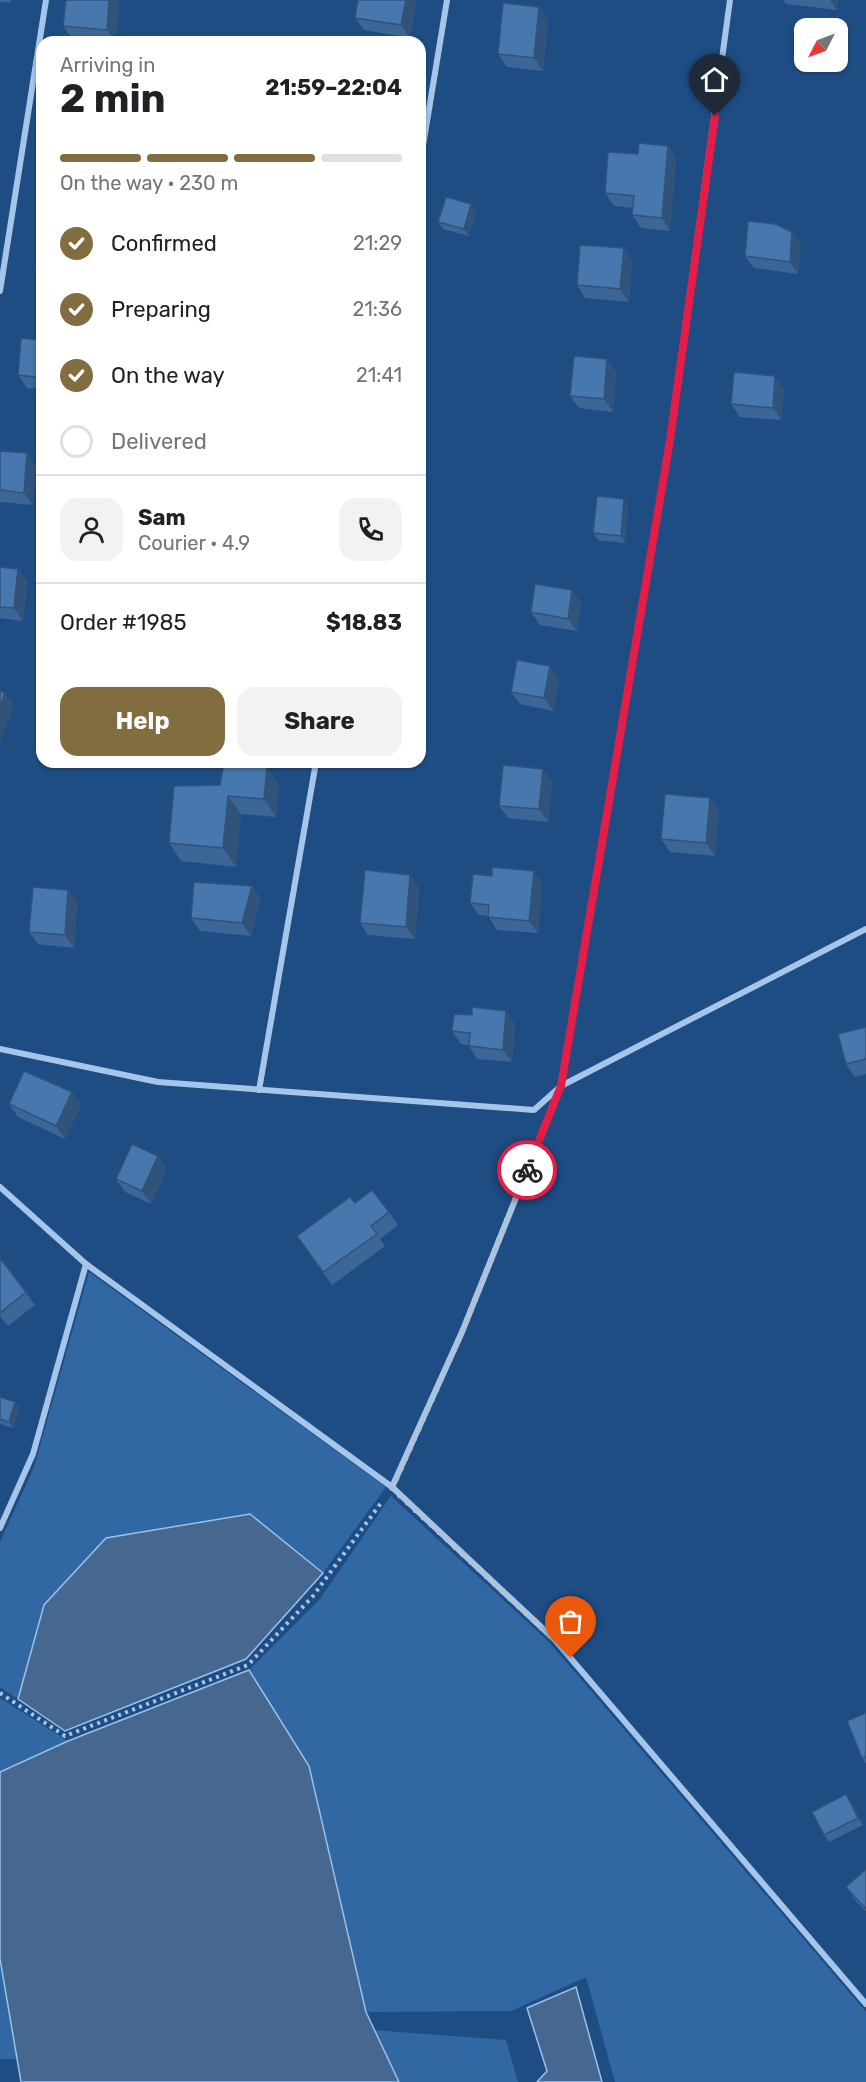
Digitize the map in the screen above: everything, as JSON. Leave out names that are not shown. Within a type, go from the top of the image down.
[{"type":"street","points":[[40,36],[46,0]]},
{"type":"street","points":[[426,128],[447,0]]},
{"type":"street","points":[[392,1488],[462,1332],[561,1086],[670,440],[730,0]]},
{"type":"street","points":[[0,291],[36,63]]},
{"type":"street","points":[[259,1090],[315,768]]},
{"type":"street","points":[[0,1049],[158,1082],[534,1110],[561,1086],[866,929]]},
{"type":"street","points":[[0,1187],[86,1264],[392,1488],[555,1640],[866,2004]]},
{"type":"street","points":[[0,1528],[33,1454],[86,1264]]},
{"type":"path","points":[[0,1693],[65,1736],[248,1665],[313,1596],[392,1488]]},
{"type":"shaded area","points":[[89,1272],[386,1487],[323,1573],[250,1514],[106,1538],[26,1670],[18,1699],[0,1687],[0,1542],[34,1467]]},
{"type":"shaded area","points":[[391,1496],[550,1643],[866,2012],[866,2082],[615,2082],[586,1977],[511,2011],[366,2012],[309,1766],[249,1670],[320,1599]]},
{"type":"shaded area","points":[[250,1514],[323,1573],[246,1659],[65,1731],[18,1699],[44,1605],[106,1538]]},
{"type":"shaded area","points":[[249,1670],[309,1766],[366,2012],[399,2082],[21,2082],[0,1959],[0,1772],[68,1741]]},
{"type":"shaded area","points":[[0,1698],[68,1741],[0,1772]]},
{"type":"shaded area","points":[[0,1959],[18,2059],[0,2059]]},
{"type":"shaded area","points":[[576,1987],[602,2082],[537,2082],[547,2071],[527,2008]]},
{"type":"shaded area","points":[[372,2030],[506,2040],[518,2082],[397,2082]]},
{"type":"building","points":[[66,0],[109,0],[107,30],[63,26]]},
{"type":"building","points":[[358,0],[406,0],[401,25],[355,18]]},
{"type":"building","points":[[503,3],[539,7],[534,58],[498,54]]},
{"type":"building","points":[[639,143],[668,146],[662,218],[632,215],[634,196],[605,193],[608,152],[638,154]]},
{"type":"building","points":[[446,197],[471,204],[464,229],[438,222]]},
{"type":"building","points":[[748,221],[775,224],[792,232],[790,262],[745,256]]},
{"type":"building","points":[[580,245],[624,248],[620,289],[577,285]]},
{"type":"building","points":[[21,338],[36,339],[36,377],[18,375]]},
{"type":"building","points":[[574,356],[607,359],[604,399],[570,396]]},
{"type":"building","points":[[734,372],[775,376],[773,408],[731,404]]},
{"type":"building","points":[[0,451],[27,453],[24,493],[0,490]]},
{"type":"building","points":[[597,496],[624,499],[621,536],[593,533]]},
{"type":"building","points":[[0,567],[18,569],[14,608],[0,607]]},
{"type":"building","points":[[535,584],[572,590],[568,619],[531,612]]},
{"type":"building","points":[[517,660],[550,666],[544,698],[511,692]]},
{"type":"building","points":[[0,691],[5,693],[0,707]]},
{"type":"building","points":[[503,765],[543,769],[539,809],[499,806]]},
{"type":"building","points":[[223,768],[267,768],[264,799],[228,796],[223,848],[169,843],[174,786],[220,785]]},
{"type":"building","points":[[665,794],[710,798],[706,843],[661,839]]},
{"type":"building","points":[[492,867],[534,871],[529,921],[488,917],[489,905],[470,903],[473,874],[492,876]]},
{"type":"building","points":[[365,870],[410,875],[406,927],[360,923]]},
{"type":"building","points":[[194,882],[252,886],[242,923],[191,918]]},
{"type":"building","points":[[33,887],[68,890],[65,935],[29,932]]},
{"type":"building","points":[[472,1007],[506,1011],[503,1050],[469,1046],[470,1033],[452,1031],[454,1014],[472,1015]]},
{"type":"building","points":[[866,1027],[866,1059],[846,1064],[838,1034]]},
{"type":"building","points":[[24,1071],[72,1092],[56,1126],[9,1104]]},
{"type":"building","points":[[132,1144],[158,1156],[142,1191],[116,1179]]},
{"type":"building","points":[[372,1190],[389,1212],[371,1226],[377,1234],[323,1272],[297,1236],[350,1197],[355,1203]]},
{"type":"building","points":[[0,1258],[26,1292],[0,1313]]},
{"type":"building","points":[[0,1397],[15,1402],[9,1422],[0,1419]]},
{"type":"building","points":[[866,1713],[866,1757],[862,1758],[847,1721]]},
{"type":"building","points":[[846,1794],[858,1818],[824,1835],[812,1812]]},
{"type":"building","points":[[866,1869],[866,1909],[846,1887]]},
{"type":"way so far","points":[[527,1170],[462,1332],[392,1488],[555,1640],[571,1658]]},
{"type":"route","points":[[527,1170],[561,1086],[670,440],[715,116]]}]
